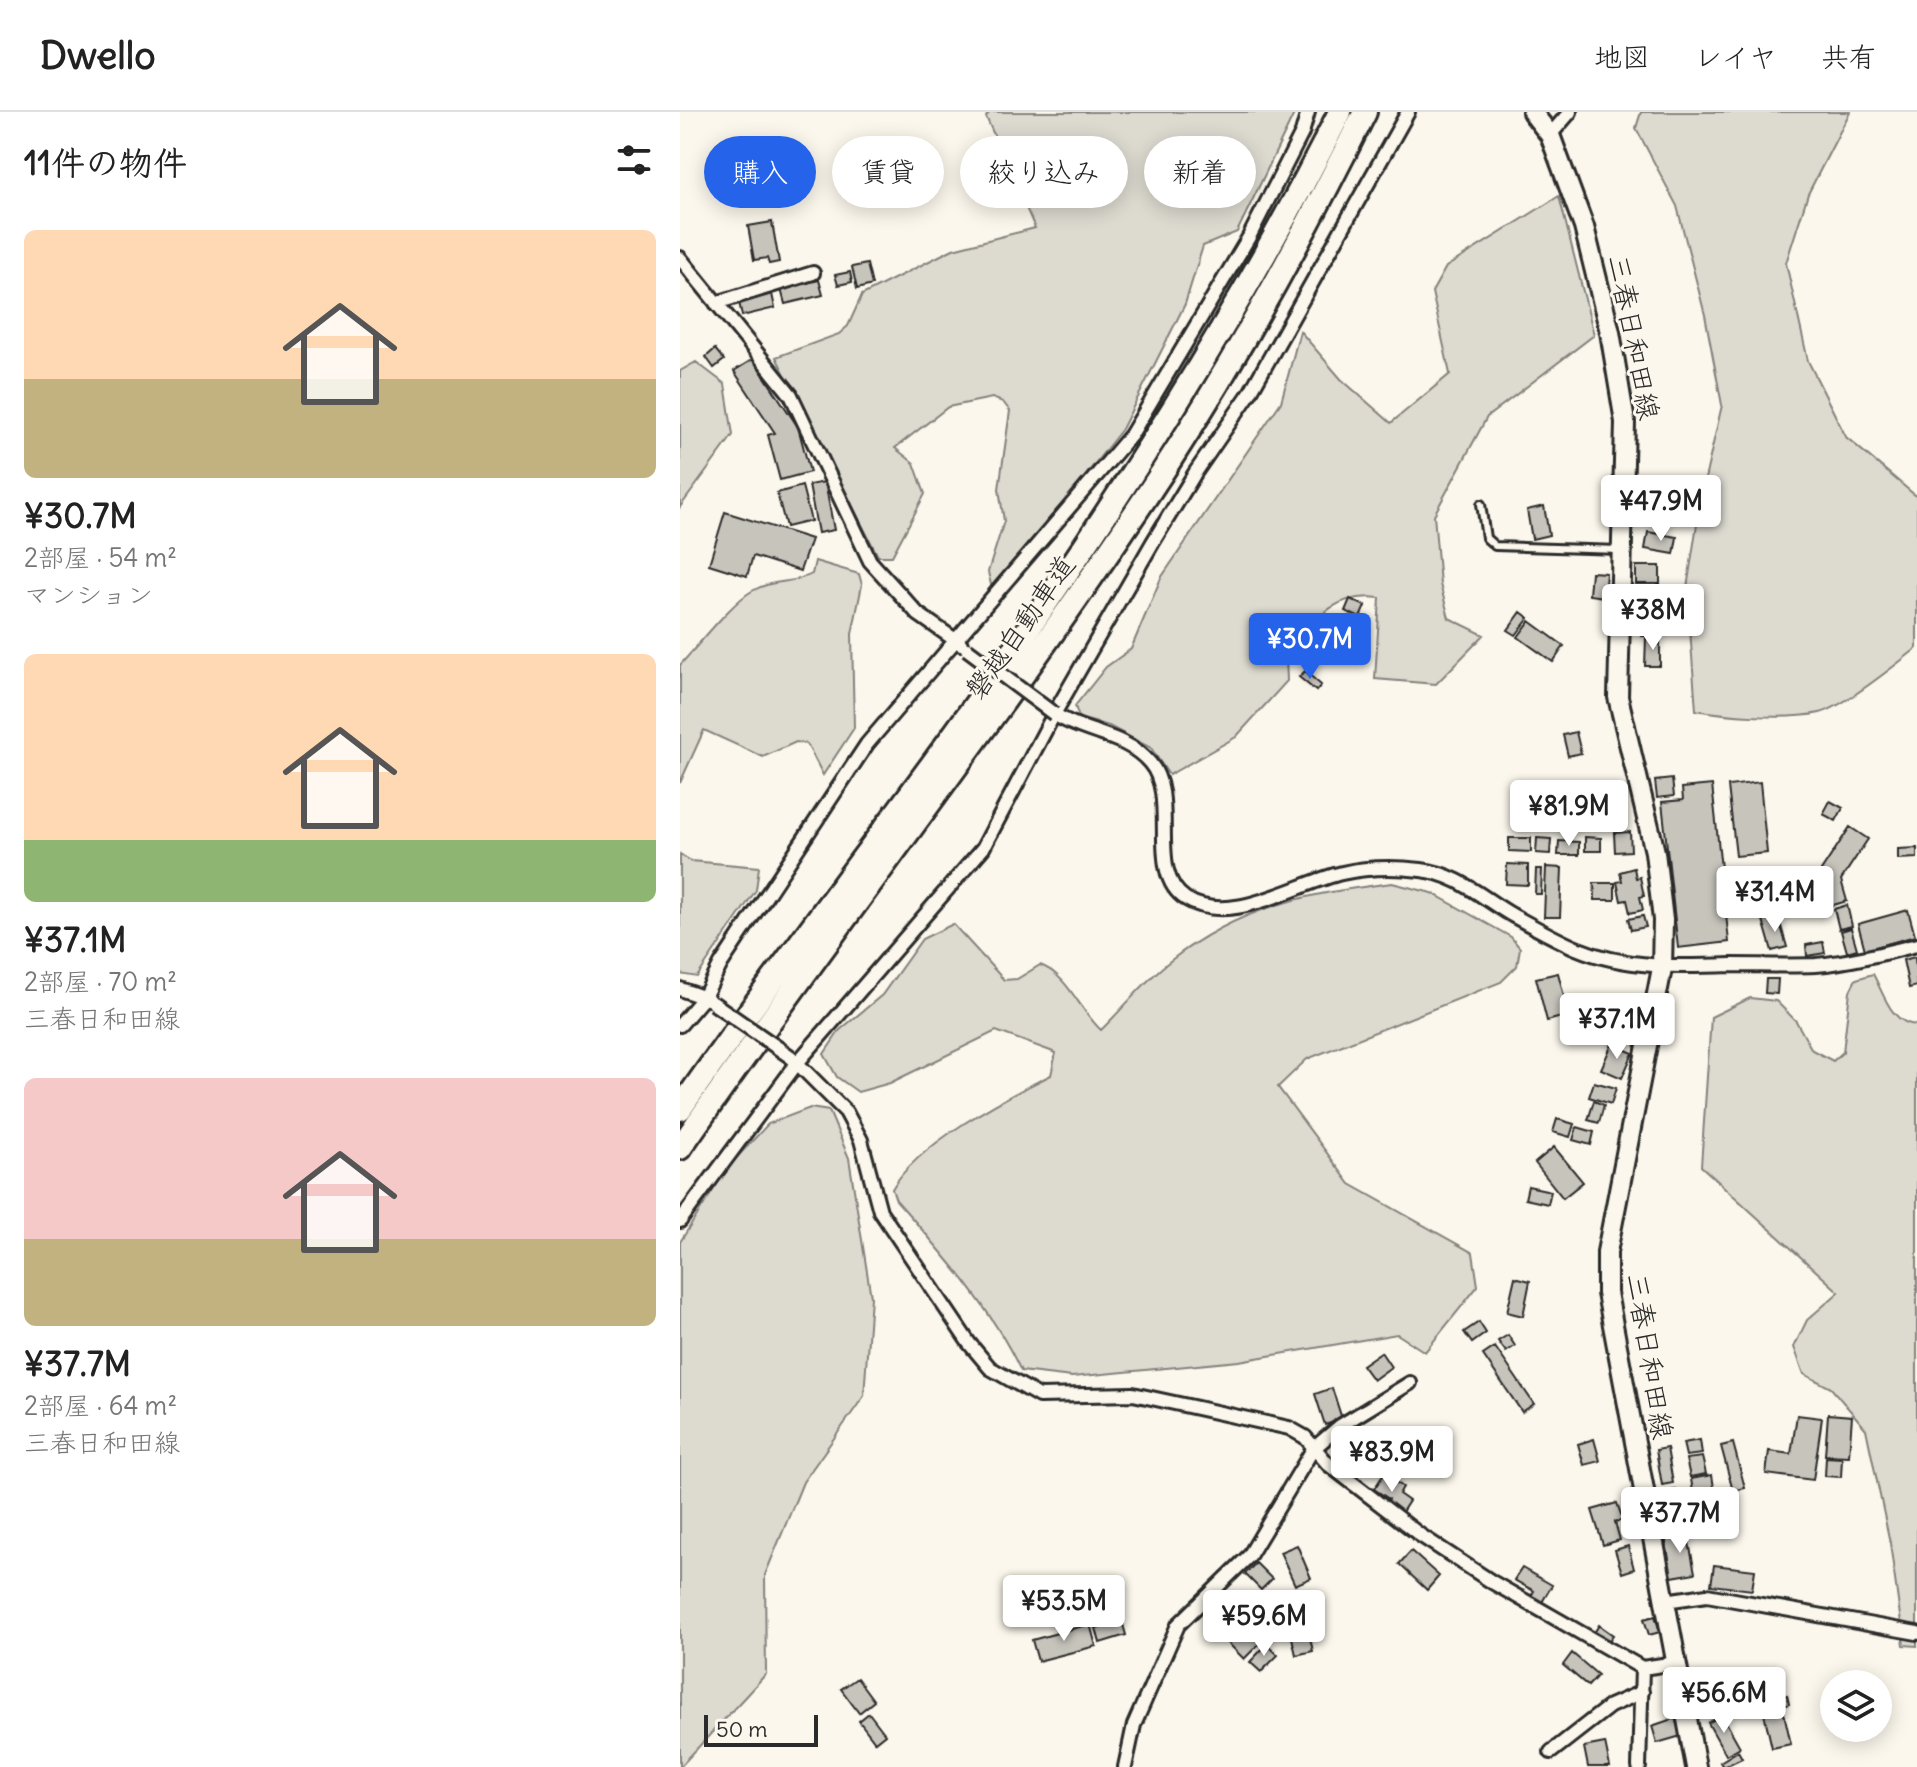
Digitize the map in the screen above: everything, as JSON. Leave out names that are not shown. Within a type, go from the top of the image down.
[{"type":"highway","name":"磐越自動車道","points":[[680,1109],[989,684],[1141,462],[1239,303],[1340,112]]},
{"type":"highway","name":"磐越自動車道","points":[[680,1148],[1010,695],[1163,471],[1261,310],[1365,112]]},
{"type":"main road","name":"三春日和田線","points":[[1532,112],[1550,135],[1584,227],[1610,332],[1625,422],[1618,697],[1625,738],[1655,852],[1663,920],[1662,968],[1618,1180],[1607,1263],[1610,1322],[1696,1767]]},
{"type":"street","points":[[680,1025],[709,1000],[721,964],[867,744],[962,645],[1131,435],[1249,237],[1302,133],[1308,112]]},
{"type":"street","points":[[680,1221],[794,1060],[983,848],[1054,714],[1195,473],[1250,393],[1378,159],[1408,112]]},
{"type":"street","points":[[1550,135],[1570,112]]},
{"type":"street","points":[[680,258],[791,395],[870,561],[918,614],[1054,714],[1080,728],[1120,741],[1152,764],[1165,803],[1167,869],[1183,897],[1197,904],[1225,908],[1358,870],[1423,870],[1468,884],[1511,914],[1577,948],[1662,968],[1816,965],[1917,945]]},
{"type":"street","points":[[716,303],[813,273]]},
{"type":"street","points":[[680,989],[709,1000],[794,1060],[846,1112],[861,1140],[880,1211],[969,1343],[990,1368],[1039,1396],[1114,1391],[1279,1424],[1305,1437],[1313,1449],[1420,1535],[1492,1582],[1642,1668],[1676,1663]]},
{"type":"street","points":[[1125,1767],[1134,1725],[1172,1636],[1249,1556],[1313,1449],[1340,1426],[1410,1383]]},
{"type":"street","points":[[1665,1601],[1707,1595],[1917,1633]]},
{"type":"street","points":[[1639,1767],[1642,1668]]},
{"type":"street","points":[[1551,1752],[1610,1706],[1642,1692]]},
{"type":"lane","points":[[1481,504],[1486,538],[1495,546],[1623,550]]},
{"type":"shaded area","points":[[990,112],[1295,112],[1256,193],[1256,136],[1144,136],[1144,208],[1249,208],[1237,232],[1203,246],[1185,304],[1122,429],[993,593],[988,572],[1004,521],[999,489],[1010,411],[1003,402],[992,398],[948,407],[895,448],[914,463],[925,494],[892,556],[878,556],[776,357],[839,334],[848,326],[862,295],[953,249],[1035,228],[1026,208],[1128,208],[1128,136],[994,136],[986,117]]},
{"type":"shaded area","points":[[1641,112],[1850,112],[1808,194],[1786,263],[1808,361],[1846,437],[1917,497],[1917,648],[1855,694],[1820,713],[1758,716],[1696,710],[1687,588],[1702,492],[1722,405],[1705,315],[1677,206],[1636,128]]},
{"type":"shaded area","points":[[1559,196],[1594,335],[1487,417],[1434,515],[1440,584],[1449,618],[1484,635],[1436,684],[1375,679],[1380,598],[1363,597],[1336,605],[1315,621],[1286,657],[1287,681],[1236,737],[1169,775],[1151,748],[1109,726],[1079,718],[1075,706],[1106,667],[1131,649],[1161,578],[1281,402],[1300,331],[1341,379],[1391,423],[1450,374],[1432,292],[1446,267]]},
{"type":"shaded area","points":[[696,362],[725,384],[733,435],[680,507],[680,371]]},
{"type":"shaded area","points":[[815,561],[859,574],[862,585],[852,634],[854,728],[823,775],[807,744],[796,742],[763,757],[704,730],[680,783],[680,665],[744,597],[760,587],[812,574]]},
{"type":"shaded area","points":[[680,854],[691,861],[759,867],[756,890],[697,977],[680,974]]},
{"type":"shaded area","points":[[1392,883],[1432,893],[1511,937],[1520,948],[1517,966],[1501,982],[1307,1059],[1278,1087],[1350,1184],[1473,1253],[1478,1286],[1425,1352],[1397,1334],[1239,1361],[1072,1377],[1021,1371],[995,1324],[948,1261],[896,1200],[892,1189],[904,1172],[941,1139],[987,1109],[1051,1075],[1056,1053],[996,1031],[890,1083],[858,1092],[837,1077],[824,1054],[840,1030],[882,995],[922,939],[953,924],[1004,980],[1017,979],[1040,965],[1050,970],[1066,985],[1101,1030],[1161,969],[1222,927],[1303,898]]},
{"type":"shaded area","points":[[1873,974],[1895,1014],[1917,1025],[1917,1646],[1904,1645],[1890,1543],[1866,1429],[1831,1388],[1804,1374],[1794,1347],[1807,1320],[1839,1292],[1701,1166],[1711,1017],[1750,998],[1776,1001],[1796,1021],[1812,1050],[1833,1061],[1843,1052],[1850,991],[1856,979]]},
{"type":"shaded area","points":[[810,1108],[829,1111],[849,1158],[871,1297],[864,1396],[803,1482],[765,1575],[766,1674],[680,1767],[680,1242],[728,1167],[768,1124]]},
{"type":"building","points":[[772,222],[779,262],[769,264],[767,258],[754,260],[748,226]]},
{"type":"building","points":[[867,264],[872,285],[857,289],[852,267]]},
{"type":"building","points":[[850,272],[852,282],[838,285],[835,275]]},
{"type":"building","points":[[819,280],[823,295],[785,304],[781,289]]},
{"type":"building","points":[[772,294],[775,308],[742,316],[739,302]]},
{"type":"building","points":[[715,349],[724,360],[714,368],[706,357]]},
{"type":"building","points":[[753,359],[798,427],[810,472],[780,480],[768,435],[775,433],[734,371]]},
{"type":"building","points":[[825,482],[834,530],[818,533],[809,485]]},
{"type":"building","points":[[802,486],[811,521],[786,527],[777,493]]},
{"type":"building","points":[[1695,490],[1715,497],[1709,512],[1690,506]]},
{"type":"building","points":[[1544,506],[1549,535],[1532,539],[1527,510]]},
{"type":"building","points":[[725,512],[811,539],[800,571],[753,556],[747,576],[709,564]]},
{"type":"building","points":[[1648,532],[1677,537],[1674,554],[1645,549]]},
{"type":"building","points":[[1636,566],[1660,566],[1660,584],[1636,584]]},
{"type":"building","points":[[1591,572],[1606,573],[1604,597],[1589,595]]},
{"type":"building","points":[[1350,599],[1365,606],[1360,618],[1345,611]]},
{"type":"building","points":[[1521,612],[1529,618],[1516,635],[1508,630]]},
{"type":"building","points":[[1641,613],[1660,613],[1660,636],[1641,636]]},
{"type":"building","points":[[1530,621],[1564,646],[1553,662],[1518,637]]},
{"type":"building","points":[[1646,638],[1660,638],[1660,666],[1645,666]]},
{"type":"building","points":[[1305,671],[1321,685],[1316,691],[1299,677]]},
{"type":"building","points":[[1576,732],[1581,753],[1568,756],[1563,735]]},
{"type":"building","points":[[1672,779],[1674,796],[1657,798],[1655,781]]},
{"type":"building","points":[[1760,782],[1767,853],[1736,856],[1728,786]]},
{"type":"building","points":[[1712,785],[1729,942],[1678,948],[1662,802],[1683,800],[1682,788]]},
{"type":"building","points":[[1830,801],[1843,808],[1836,821],[1823,814]]},
{"type":"building","points":[[1850,827],[1868,839],[1841,880],[1847,901],[1830,906],[1821,871]]},
{"type":"building","points":[[1630,832],[1631,851],[1615,852],[1614,833]]},
{"type":"building","points":[[1585,837],[1601,838],[1601,851],[1585,851]]},
{"type":"building","points":[[1509,838],[1531,838],[1531,852],[1509,851]]},
{"type":"building","points":[[1537,838],[1551,839],[1550,854],[1536,853]]},
{"type":"building","points":[[1559,841],[1579,842],[1579,855],[1558,855]]},
{"type":"building","points":[[1917,848],[1917,858],[1898,859],[1898,849]]},
{"type":"building","points":[[1507,864],[1528,865],[1528,885],[1506,884]]},
{"type":"building","points":[[1546,867],[1562,868],[1560,917],[1544,917]]},
{"type":"building","points":[[1634,868],[1636,878],[1640,877],[1643,910],[1630,913],[1627,900],[1621,901],[1617,882],[1622,881],[1620,872]]},
{"type":"building","points":[[1536,869],[1542,869],[1541,894],[1535,894]]},
{"type":"building","points":[[1594,883],[1615,883],[1615,900],[1595,900]]},
{"type":"building","points":[[1847,905],[1852,926],[1839,929],[1834,909]]},
{"type":"building","points":[[1908,910],[1915,936],[1865,950],[1858,924]]},
{"type":"building","points":[[1643,916],[1646,927],[1631,930],[1628,919]]},
{"type":"building","points":[[1778,916],[1787,947],[1772,951],[1763,920]]},
{"type":"building","points":[[1851,928],[1857,949],[1847,952],[1841,931]]},
{"type":"building","points":[[1823,942],[1825,953],[1807,956],[1806,945]]},
{"type":"building","points":[[1915,957],[1917,986],[1909,988],[1903,960]]},
{"type":"building","points":[[1558,973],[1569,1015],[1547,1021],[1536,978]]},
{"type":"building","points":[[1766,979],[1778,979],[1777,994],[1765,993]]},
{"type":"building","points":[[1612,1044],[1633,1053],[1622,1078],[1601,1069]]},
{"type":"building","points":[[1594,1082],[1616,1088],[1611,1104],[1589,1097]]},
{"type":"building","points":[[1594,1101],[1604,1105],[1599,1123],[1588,1120]]},
{"type":"building","points":[[1557,1119],[1574,1124],[1570,1137],[1553,1132]]},
{"type":"building","points":[[1577,1127],[1594,1132],[1591,1145],[1573,1140]]},
{"type":"building","points":[[1554,1147],[1583,1182],[1563,1198],[1535,1163]]},
{"type":"building","points":[[1528,1186],[1551,1191],[1548,1204],[1525,1199]]},
{"type":"building","points":[[1515,1277],[1530,1281],[1523,1316],[1507,1312]]},
{"type":"building","points":[[1479,1322],[1486,1333],[1472,1343],[1464,1332]]},
{"type":"building","points":[[1508,1335],[1515,1346],[1506,1352],[1498,1341]]},
{"type":"building","points":[[1495,1347],[1534,1404],[1522,1412],[1483,1355]]},
{"type":"building","points":[[1381,1352],[1391,1367],[1373,1380],[1362,1365]]},
{"type":"building","points":[[1332,1388],[1342,1419],[1325,1425],[1315,1394]]},
{"type":"building","points":[[1828,1414],[1852,1416],[1849,1456],[1825,1455]]},
{"type":"building","points":[[1797,1415],[1822,1418],[1813,1480],[1766,1474],[1769,1451],[1791,1454]]},
{"type":"building","points":[[1594,1439],[1600,1461],[1584,1465],[1578,1444]]},
{"type":"building","points":[[1700,1440],[1702,1454],[1686,1456],[1683,1443]]},
{"type":"building","points":[[1733,1443],[1745,1488],[1733,1491],[1721,1446]]},
{"type":"building","points":[[1667,1448],[1673,1483],[1662,1485],[1656,1450]]},
{"type":"building","points":[[1702,1457],[1706,1474],[1690,1477],[1686,1459]]},
{"type":"building","points":[[1826,1457],[1842,1458],[1841,1477],[1825,1476]]},
{"type":"building","points":[[1384,1474],[1403,1487],[1399,1494],[1409,1501],[1400,1515],[1385,1505],[1389,1499],[1374,1489]]},
{"type":"building","points":[[1712,1475],[1716,1501],[1695,1505],[1691,1479]]},
{"type":"building","points":[[1676,1490],[1680,1510],[1663,1513],[1659,1493]]},
{"type":"building","points":[[1617,1503],[1623,1520],[1615,1522],[1620,1540],[1603,1545],[1592,1510]]},
{"type":"building","points":[[1687,1532],[1695,1573],[1672,1577],[1665,1536]]},
{"type":"building","points":[[1297,1545],[1311,1578],[1295,1585],[1280,1552]]},
{"type":"building","points":[[1628,1546],[1634,1569],[1622,1573],[1615,1550]]},
{"type":"building","points":[[1411,1551],[1439,1576],[1427,1590],[1399,1564]]},
{"type":"building","points":[[1256,1563],[1272,1579],[1261,1590],[1245,1574]]},
{"type":"building","points":[[1714,1565],[1755,1570],[1752,1590],[1711,1585]]},
{"type":"building","points":[[1522,1568],[1552,1585],[1541,1604],[1530,1598],[1534,1591],[1514,1580]]},
{"type":"building","points":[[1299,1590],[1313,1651],[1296,1655],[1282,1594]]},
{"type":"building","points":[[1096,1592],[1102,1615],[1087,1619],[1081,1596]]},
{"type":"building","points":[[1230,1606],[1243,1620],[1229,1634],[1216,1621]]},
{"type":"building","points":[[1655,1616],[1660,1632],[1649,1635],[1644,1619]]},
{"type":"building","points":[[1122,1621],[1126,1635],[1100,1643],[1096,1628]]},
{"type":"building","points":[[1090,1624],[1096,1646],[1038,1661],[1032,1640]]},
{"type":"building","points":[[1599,1625],[1613,1635],[1607,1643],[1594,1633]]},
{"type":"building","points":[[1244,1626],[1260,1643],[1244,1659],[1227,1642]]},
{"type":"building","points":[[1267,1644],[1278,1655],[1261,1672],[1250,1662]]},
{"type":"building","points":[[1572,1653],[1598,1675],[1588,1686],[1563,1665]]},
{"type":"building","points":[[857,1678],[874,1701],[859,1713],[841,1689]]},
{"type":"building","points":[[1741,1680],[1744,1692],[1727,1697],[1724,1685]]},
{"type":"building","points":[[1718,1684],[1723,1701],[1704,1707],[1698,1690]]},
{"type":"building","points":[[1787,1695],[1789,1704],[1770,1710],[1767,1701]]},
{"type":"building","points":[[1783,1709],[1791,1744],[1772,1748],[1764,1713]]},
{"type":"building","points":[[869,1713],[885,1734],[875,1742],[859,1721]]},
{"type":"building","points":[[1722,1715],[1740,1747],[1726,1755],[1708,1723]]},
{"type":"building","points":[[1675,1718],[1681,1736],[1657,1743],[1652,1726]]},
{"type":"building","points":[[1605,1743],[1610,1767],[1588,1767],[1584,1747]]},
{"type":"building","points":[[1738,1751],[1742,1758],[1723,1767],[1720,1762]]}]
